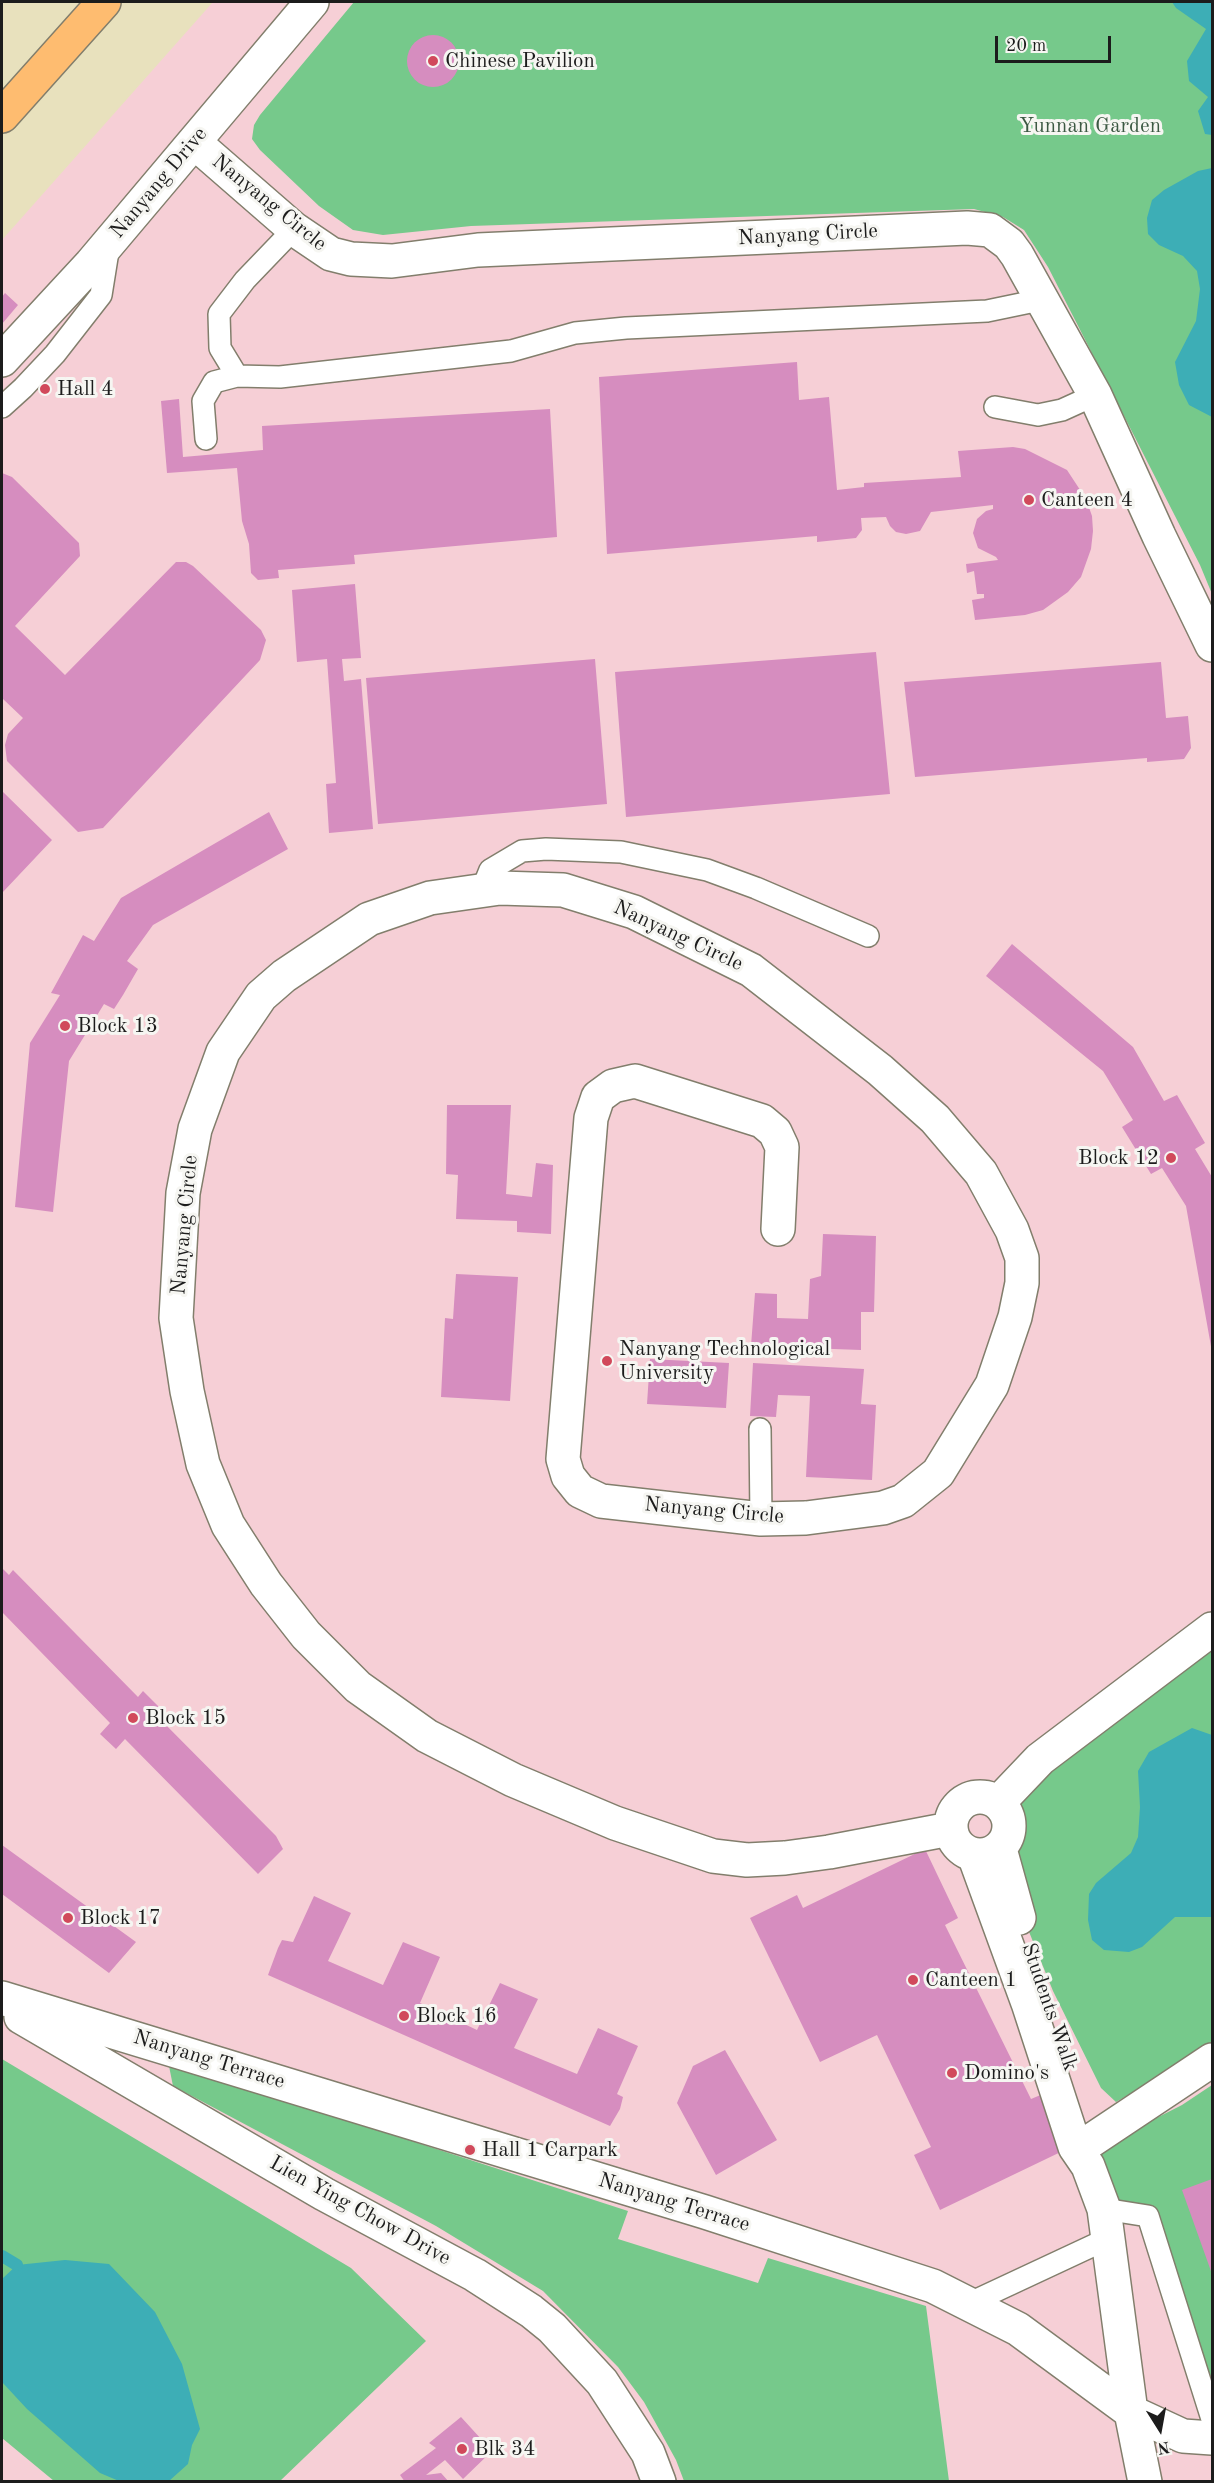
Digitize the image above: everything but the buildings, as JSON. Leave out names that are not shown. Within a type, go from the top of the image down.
[{"type":"highway","points":[[2,116],[104,2]]},
{"type":"street","name":"Nanyang Drive","points":[[2,360],[109,242],[312,2]]},
{"type":"street","name":"Nanyang Circle","points":[[194,142],[294,229],[331,254],[351,259],[392,261],[478,250],[967,228],[990,231],[1009,244],[1095,395],[1159,536],[1212,645]]},
{"type":"street","name":"Nanyang Circle","points":[[778,1229],[782,1148],[775,1132],[762,1122],[635,1081],[613,1086],[598,1097],[591,1118],[563,1459],[568,1476],[580,1491],[601,1501],[761,1519],[806,1518],[883,1508],[903,1501],[938,1473],[992,1385],[1015,1317],[1022,1283],[1022,1258],[1012,1230],[981,1173],[935,1119],[880,1070],[751,970],[634,912],[563,890],[500,888],[430,898],[369,919],[284,976],[261,996],[223,1052],[195,1129],[183,1193],[176,1318],[187,1390],[203,1464],[228,1525],[266,1584],[306,1635],[358,1687],[427,1736],[523,1784],[615,1823],[713,1856],[747,1860],[829,1852],[951,1829]]},
{"type":"street","points":[[999,1802],[1040,1758],[1212,1629]]},
{"type":"street","points":[[970,1797],[990,1798],[999,1802],[1007,1813],[1010,1826],[1007,1838],[987,1852],[963,1850],[955,1841],[951,1829],[951,1820],[955,1810],[970,1797]]},
{"type":"street","name":"Students Walk","points":[[987,1852],[1028,2003],[1085,2151],[1105,2224],[1131,2412],[1145,2481]]},
{"type":"street","name":"Nanyang Terrace","points":[[2,1998],[705,2212],[933,2286],[1018,2329],[1131,2412],[1183,2436],[1212,2438]]},
{"type":"street","name":"Lien Ying Chow Drive","points":[[2,2006],[324,2193],[503,2292],[552,2328],[602,2382],[648,2453],[659,2481]]},
{"type":"street","points":[[1085,2151],[1212,2060]]},
{"type":"lane","points":[[237,376],[220,348],[219,314],[245,280],[294,229]]},
{"type":"lane","points":[[2,407],[55,354],[101,295],[109,242]]},
{"type":"lane","points":[[206,439],[203,401],[214,382],[237,376],[280,377],[511,351],[586,332],[987,311],[1041,300]]},
{"type":"lane","points":[[996,407],[1038,415],[1062,410],[1095,395]]},
{"type":"lane","points":[[482,890],[490,870],[522,851],[546,849],[621,852],[707,870],[756,888],[868,936]]},
{"type":"lane","points":[[760,1429],[761,1519]]},
{"type":"lane","points":[[970,2303],[1105,2224],[1148,2216],[1212,2419]]},
{"type":"lane","points":[[628,2421],[640,2452],[646,2481]]},
{"type":"shaded area","name":"Nanyang Technological University","points":[[213,2],[1212,2],[1212,2481],[2,2482],[2,240]]},
{"type":"green space","name":"Yunnan Garden","points":[[354,2],[1212,2],[1212,594],[1200,565],[1048,267],[1024,230],[1003,217],[974,209],[471,226],[383,235],[353,230],[319,206],[260,150],[252,139],[254,125],[260,115]]},
{"type":"green space","points":[[1212,1648],[1212,2041],[1178,2066],[1116,2102],[1101,2088],[1053,1991],[1019,1907],[1009,1865],[1020,1842],[1015,1809],[1028,1787]]},
{"type":"green space","points":[[106,2042],[628,2211],[618,2239],[758,2283],[768,2258],[926,2306],[949,2481],[684,2481],[676,2460],[644,2402],[618,2367],[543,2291],[436,2226],[173,2086],[169,2066]]},
{"type":"green space","points":[[2,2059],[351,2268],[426,2341],[280,2481],[54,2481],[2,2438]]},
{"type":"green space","points":[[1212,2085],[1212,2419],[1148,2217],[1104,2209],[1099,2159],[1103,2145],[1182,2105]]},
{"type":"water","points":[[1172,2],[1212,2],[1212,135],[1205,134],[1198,111],[1208,97],[1189,81],[1187,61],[1206,29],[1176,8]]},
{"type":"water","points":[[1212,168],[1212,417],[1189,405],[1179,385],[1175,362],[1196,321],[1200,289],[1197,271],[1183,256],[1159,245],[1148,234],[1147,218],[1152,200],[1164,190],[1198,171]]},
{"type":"water","points":[[1192,1728],[1212,1735],[1212,1917],[1175,1917],[1142,1947],[1129,1952],[1104,1950],[1092,1940],[1088,1920],[1089,1894],[1096,1883],[1131,1853],[1138,1837],[1140,1807],[1138,1771],[1149,1752]]},
{"type":"water","points":[[65,2260],[109,2264],[155,2312],[182,2364],[200,2429],[192,2445],[188,2464],[169,2481],[119,2481],[100,2473],[27,2409],[2,2382],[2,2279],[17,2265]]},
{"type":"waterway","points":[[2,2256],[17,2265]]},
{"type":"place","name":"Chinese Pavilion","points":[[433,61]]},
{"type":"place","name":"Hall 4","points":[[45,389]]},
{"type":"place","name":"Canteen 4","points":[[1029,500]]},
{"type":"place","name":"Block 13","points":[[65,1026]]},
{"type":"place","name":"Block 12","points":[[1171,1158]]},
{"type":"place","name":"Nanyang Technological University","points":[[607,1361]]},
{"type":"place","name":"Block 15","points":[[133,1718]]},
{"type":"place","name":"Block 17","points":[[68,1918]]},
{"type":"place","name":"Canteen 1","points":[[913,1980]]},
{"type":"place","name":"Block 16","points":[[404,2016]]},
{"type":"place","name":"Domino's","points":[[952,2073]]},
{"type":"place","name":"Hall 1 Carpark","points":[[470,2150]]},
{"type":"place","name":"Blk 34","points":[[462,2449]]}]
